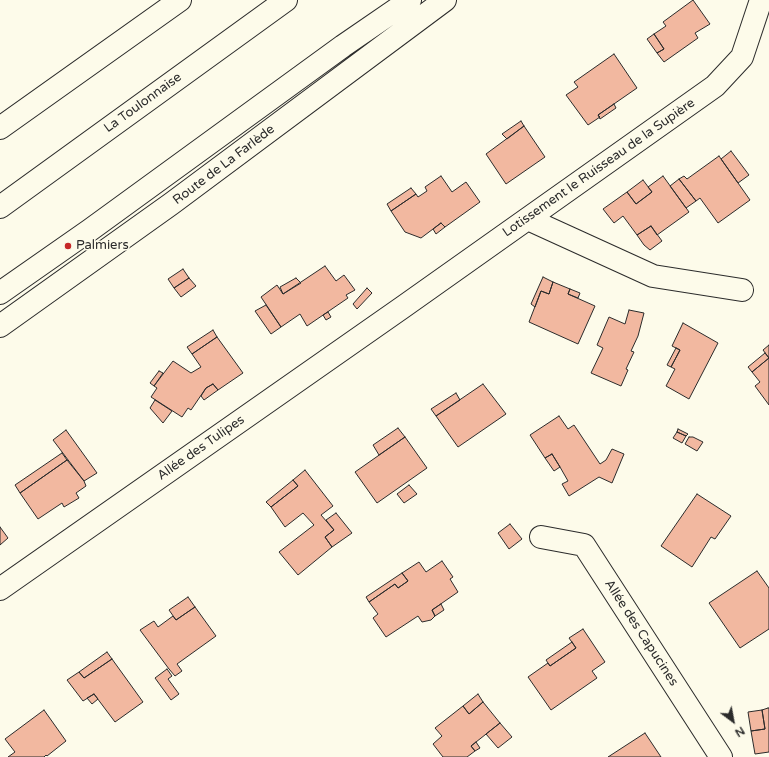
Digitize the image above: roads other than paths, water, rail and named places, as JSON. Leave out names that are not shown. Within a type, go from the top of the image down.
[{"type":"main road","points":[[0,128],[180,0]]},
{"type":"main road","name":"La Toulonnaise","points":[[0,207],[286,0]]},
{"type":"main road","name":"Route de La Farlède","points":[[0,293],[90,230],[336,51],[410,0]]},
{"type":"main road","name":"Route de La Farlède","points":[[0,326],[171,204],[445,0]]},
{"type":"main road","name":"Lotissement le Ruisseau de la Supière","points":[[403,307],[715,86],[742,58],[761,0]]},
{"type":"main road","points":[[528,219],[653,276],[742,290]]},
{"type":"main road","name":"Allée des Tulipes","points":[[0,589],[403,307]]},
{"type":"main road","name":"Allée des Capucines","points":[[541,537],[584,545],[721,757]]},
{"type":"place","name":"Palmiers","points":[[68,246]]}]
